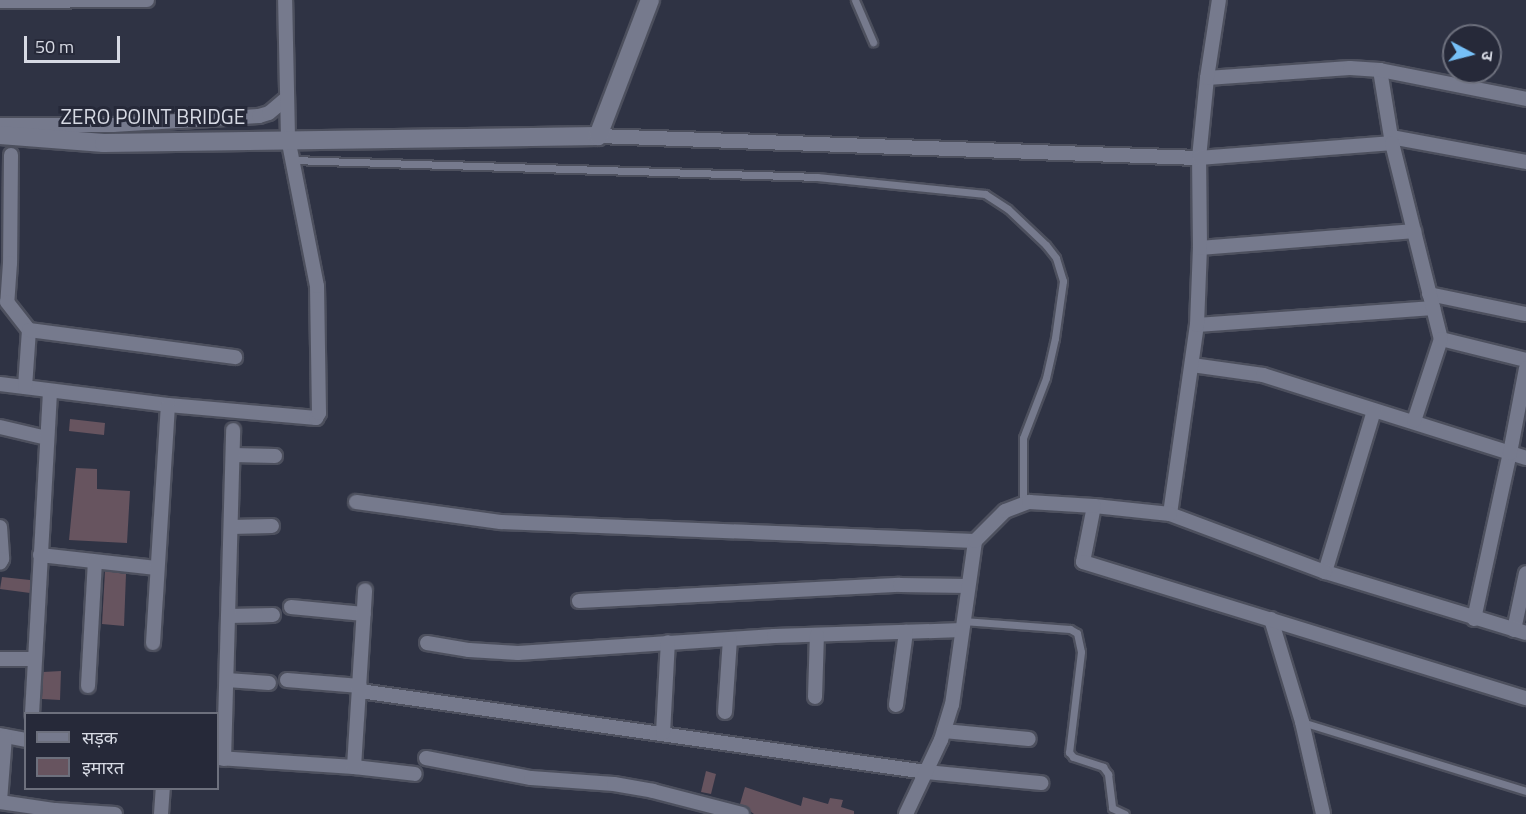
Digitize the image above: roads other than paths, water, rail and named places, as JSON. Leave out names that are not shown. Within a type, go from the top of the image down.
[{"type":"street","points":[[0,1],[147,0]]},
{"type":"street","points":[[0,384],[168,405],[316,418],[319,413],[317,286],[292,160],[278,139],[287,98],[285,0]]},
{"type":"street","points":[[650,0],[598,136],[1200,158],[1391,140],[1526,162]]},
{"type":"street","points":[[1170,514],[1197,326],[1200,158],[1207,78],[1219,0]]},
{"type":"street","points":[[1207,78],[1350,68],[1380,70],[1526,99]]},
{"type":"street","points":[[1380,70],[1391,140],[1441,339],[1414,421]]},
{"type":"street","points":[[0,125],[113,125],[259,116],[269,113],[287,98]]},
{"type":"street","name":"ZERO POINT BRIDGE","points":[[0,135],[104,143],[598,136]]},
{"type":"street","points":[[11,155],[3,303],[29,330],[235,357]]},
{"type":"street","points":[[1200,248],[1414,231]]},
{"type":"street","points":[[1430,294],[1526,314]]},
{"type":"street","points":[[1197,326],[1433,308]]},
{"type":"street","points":[[25,387],[29,330]]},
{"type":"street","points":[[1441,339],[1526,360]]},
{"type":"street","points":[[1192,365],[1263,375],[1526,458]]},
{"type":"street","points":[[1474,620],[1526,368]]},
{"type":"street","points":[[32,712],[50,392]]},
{"type":"street","points":[[153,643],[168,405]]},
{"type":"street","points":[[1325,572],[1374,411]]},
{"type":"street","points":[[0,427],[47,438]]},
{"type":"street","points":[[234,430],[227,680],[221,758],[354,767],[415,774]]},
{"type":"street","points":[[233,455],[275,456]]},
{"type":"street","points":[[356,502],[512,523],[975,541]]},
{"type":"street","points":[[906,814],[944,730],[957,676],[967,586],[975,541],[1005,510],[1029,502],[1170,514],[1325,572],[1474,620],[1520,632],[1526,573]]},
{"type":"street","points":[[1094,506],[1083,562],[1526,698]]},
{"type":"street","points":[[231,527],[272,526]]},
{"type":"street","points":[[0,527],[0,563]]},
{"type":"street","points":[[40,555],[156,568]]},
{"type":"street","points":[[88,686],[95,562]]},
{"type":"street","points":[[579,601],[900,585],[967,586]]},
{"type":"street","points":[[354,767],[365,590]]},
{"type":"street","points":[[291,607],[364,614]]},
{"type":"street","points":[[229,616],[273,615]]},
{"type":"street","points":[[1271,619],[1302,722],[1323,814]]},
{"type":"street","points":[[427,643],[469,650],[518,653],[668,642],[906,632],[963,625]]},
{"type":"street","points":[[896,705],[906,632]]},
{"type":"street","points":[[815,697],[817,635]]},
{"type":"street","points":[[725,712],[730,639]]},
{"type":"street","points":[[663,733],[668,642]]},
{"type":"street","points":[[0,659],[34,659]]},
{"type":"street","points":[[227,680],[269,683]]},
{"type":"street","points":[[287,680],[926,772],[1041,783]]},
{"type":"street","points":[[944,730],[1029,739]]},
{"type":"street","points":[[24,740],[3,736],[0,801],[56,810],[115,814]]},
{"type":"street","points":[[426,758],[531,778],[614,784],[653,790],[742,814]]},
{"type":"street","points":[[161,814],[163,790]]},
{"type":"lane","points":[[855,0],[873,42]]},
{"type":"lane","points":[[292,160],[817,177],[984,194],[1008,209],[1046,245],[1056,258],[1063,282],[1046,378],[1023,438],[1023,504]]},
{"type":"lane","points":[[963,625],[1070,629],[1077,633],[1081,652],[1069,752],[1073,758],[1103,768],[1108,774],[1112,808],[1125,814]]},
{"type":"lane","points":[[1302,722],[1526,791]]}]
